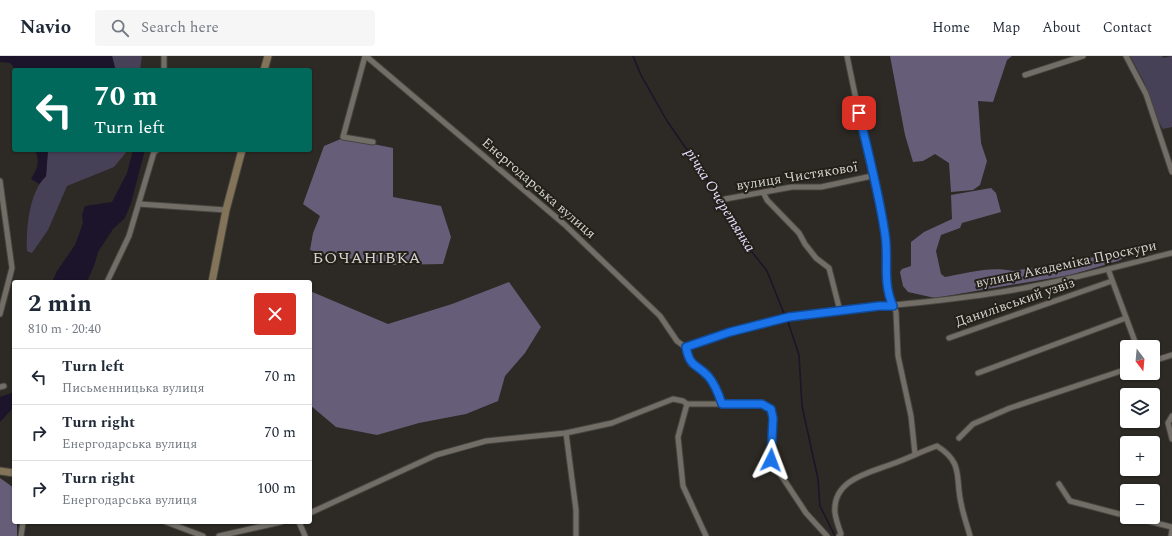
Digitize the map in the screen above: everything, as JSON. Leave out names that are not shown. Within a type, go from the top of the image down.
[{"type":"main road","points":[[265,68],[268,56]]},
{"type":"main road","points":[[212,280],[226,210],[241,152]]},
{"type":"street","points":[[164,56],[164,68]]},
{"type":"street","points":[[365,56],[343,137],[373,142]]},
{"type":"street","name":"Енергодарська вулиця","points":[[365,56],[564,224],[660,316],[677,341],[686,347],[691,364],[708,376],[718,392],[722,404]]},
{"type":"street","points":[[847,56],[872,176],[881,207],[886,244],[885,272],[888,293],[896,312],[898,356],[911,416],[915,454]]},
{"type":"street","points":[[1026,75],[1083,56]]},
{"type":"street","points":[[1126,56],[1146,94],[1172,172]]},
{"type":"street","points":[[108,280],[129,236],[154,152]]},
{"type":"street","name":"вулиця Чистякової","points":[[725,200],[764,194],[792,187],[821,187],[872,176]]},
{"type":"street","points":[[0,181],[12,268],[0,314]]},
{"type":"street","points":[[764,194],[767,200],[799,233],[805,244],[816,258],[829,268],[840,311]]},
{"type":"street","points":[[139,204],[226,210]]},
{"type":"street","name":"вулиця Академіка Проскури","points":[[893,306],[1001,292],[1108,270],[1172,253]]},
{"type":"street","points":[[1108,270],[1134,340]]},
{"type":"street","name":"Данилівський узвіз","points":[[949,338],[1112,281]]},
{"type":"street","points":[[686,347],[730,332],[782,318],[879,306],[893,306]]},
{"type":"street","points":[[978,373],[1126,318]]},
{"type":"street","points":[[1160,359],[1172,355]]},
{"type":"street","points":[[959,438],[973,424],[1010,408],[1120,371]]},
{"type":"street","points":[[312,512],[436,455],[486,441],[566,433],[612,423],[673,400],[683,401],[688,404],[762,404],[771,409],[773,418],[771,460],[806,513],[827,536]]},
{"type":"street","points":[[688,404],[678,436],[683,486],[706,536]]},
{"type":"street","points":[[1172,416],[1168,423],[1172,439]]},
{"type":"street","points":[[566,433],[576,510],[576,536]]},
{"type":"street","points":[[839,536],[841,534],[835,513],[836,504],[846,483],[861,475],[937,446],[949,453],[954,462],[958,474],[960,502],[970,536]]},
{"type":"street","points":[[1058,484],[1070,501],[1120,514]]},
{"type":"street","points":[[21,536],[23,524]]},
{"type":"street","points":[[182,524],[203,536]]},
{"type":"street","points":[[219,536],[272,524]]},
{"type":"street","points":[[300,524],[304,536]]},
{"type":"street","points":[[1157,524],[1172,528],[1171,536]]},
{"type":"shaded area","points":[[0,56],[112,56],[115,68],[14,68],[10,63],[0,62]]},
{"type":"shaded area","points":[[112,56],[142,56],[140,68],[115,68]]},
{"type":"shaded area","points":[[890,56],[1012,56],[1007,60],[993,102],[978,101],[981,143],[987,161],[980,185],[973,190],[951,192],[949,163],[935,154],[923,161],[913,162],[905,135]]},
{"type":"shaded area","points":[[1130,56],[1162,56],[1163,58],[1172,56],[1172,127],[1163,129],[1157,119],[1144,82]]},
{"type":"shaded area","points":[[343,138],[393,148],[393,197],[441,206],[451,237],[443,264],[392,265],[332,256],[310,250],[313,233],[320,216],[303,204],[324,146]]},
{"type":"shaded area","points":[[36,152],[48,152],[46,176],[39,184],[31,179],[38,165]]},
{"type":"shaded area","points":[[48,152],[126,152],[114,167],[67,186],[48,230],[32,253],[27,251],[27,232],[30,211],[32,201],[40,183],[46,176]]},
{"type":"shaded area","points":[[132,152],[144,152],[131,203],[125,218],[113,229],[98,252],[88,280],[53,280],[57,271],[75,245],[83,223],[82,215],[85,206],[112,202],[127,173]]},
{"type":"shaded area","points":[[991,188],[996,193],[1001,212],[962,223],[960,228],[941,235],[936,251],[941,274],[945,277],[996,269],[1013,271],[1118,253],[1121,254],[1122,259],[1070,275],[935,298],[908,292],[903,286],[900,272],[902,269],[911,266],[911,242],[924,232],[952,219],[951,195]]},
{"type":"shaded area","points":[[509,282],[541,327],[525,353],[505,376],[498,401],[466,414],[419,423],[377,435],[336,427],[312,407],[312,292],[388,324],[452,304]]},
{"type":"shaded area","points":[[12,393],[12,409],[0,422],[0,397]]},
{"type":"shaded area","points":[[0,478],[12,487],[12,524],[17,524],[17,536],[0,536]]},
{"type":"waterway","name":"річка Очеретянка","points":[[633,56],[641,75],[667,121],[690,154],[697,161],[707,179],[710,189],[741,238],[767,271],[785,316]]},
{"type":"waterway","name":"річка Очеретянка","points":[[787,319],[799,355],[802,406],[818,479],[820,506],[835,536]]},
{"type":"district","name":"БОЧАНІВКА","points":[[367,258]]},
{"type":"route","points":[[771,460],[773,418],[771,409],[762,404],[722,404],[718,392],[708,376],[691,364],[686,347],[730,332],[789,317],[879,306],[893,306],[888,293],[885,272],[886,244],[881,207],[872,176],[859,113]]}]
